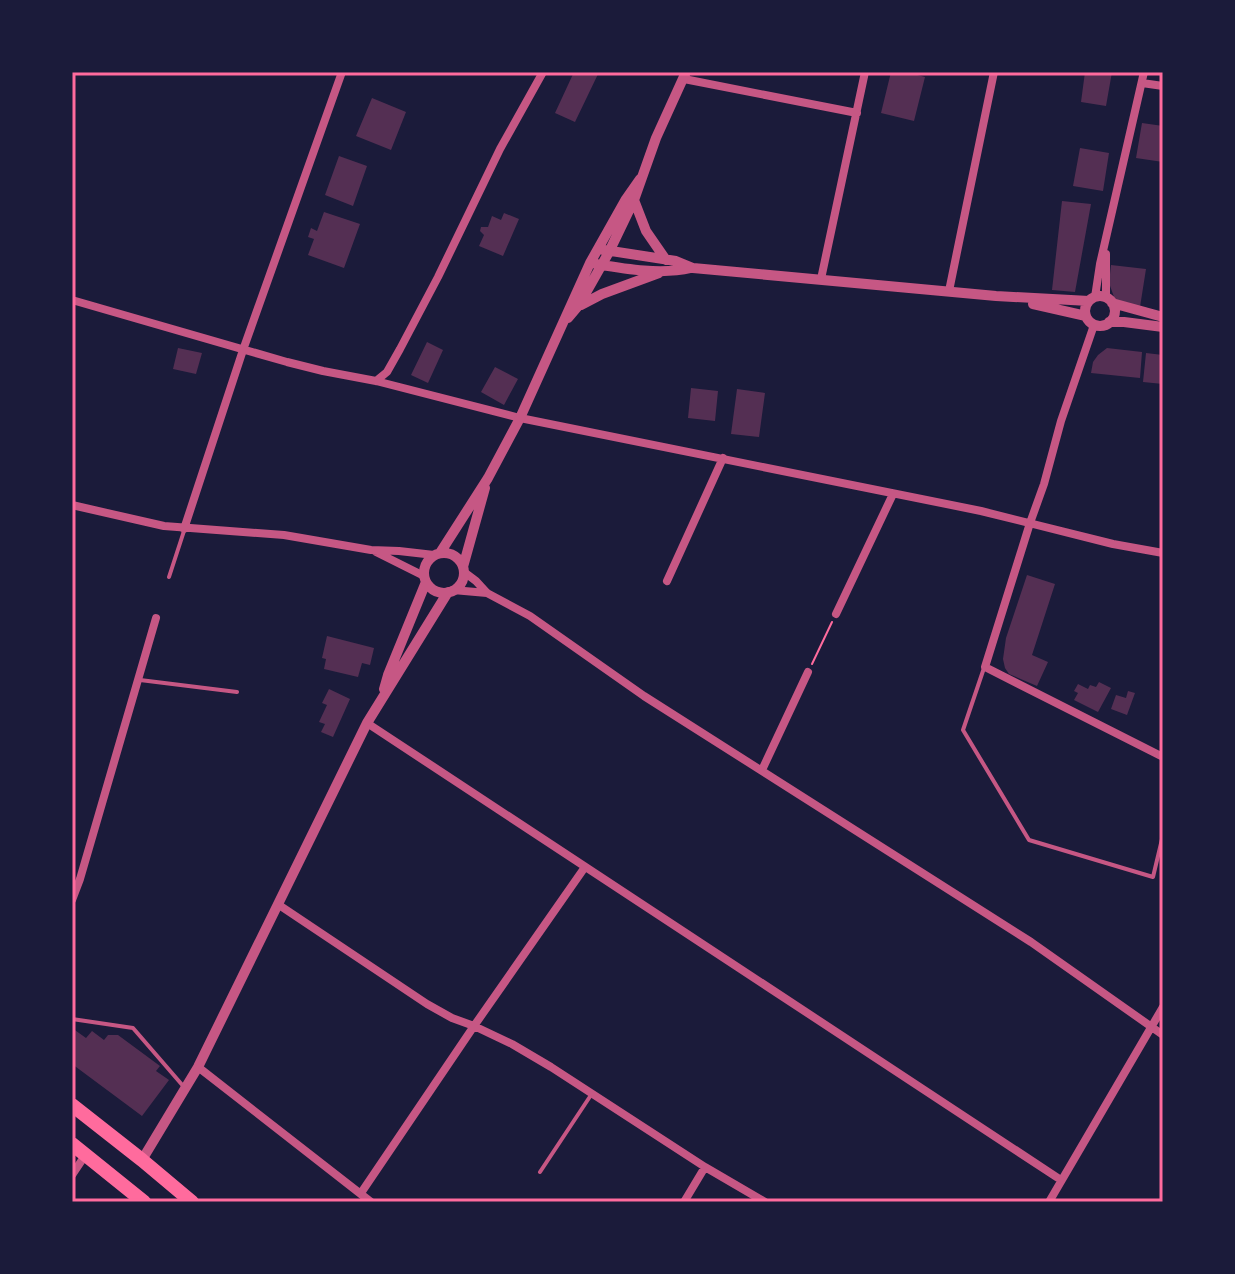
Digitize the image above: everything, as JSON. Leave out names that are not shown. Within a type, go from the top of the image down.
[{"type":"highway","points":[[72,1105],[192,1202]]},
{"type":"highway","points":[[72,1144],[144,1202]]},
{"type":"street","points":[[184,529],[243,350],[342,72]]},
{"type":"street","points":[[376,381],[387,372],[406,337],[500,149],[543,72]]},
{"type":"street","points":[[821,279],[865,72]]},
{"type":"street","points":[[949,291],[994,72]]},
{"type":"street","points":[[1101,300],[1107,237],[1144,72]]},
{"type":"street","points":[[383,695],[425,579],[426,564],[437,554],[488,478],[520,418],[590,263],[604,251],[634,200],[656,138],[685,75],[857,113]]},
{"type":"street","points":[[1142,83],[1163,86]]},
{"type":"street","points":[[565,321],[579,305],[602,265],[604,251],[626,199],[640,179]]},
{"type":"street","points":[[634,200],[646,231],[665,265]]},
{"type":"street","points":[[604,251],[665,265]]},
{"type":"street","points":[[590,263],[665,265],[996,296],[1101,300],[1163,317]]},
{"type":"street","points":[[579,305],[665,265]]},
{"type":"street","points":[[996,296],[1090,320],[1102,326],[1109,322],[1124,322],[1163,327]]},
{"type":"street","points":[[72,300],[243,350],[520,418],[723,458],[1163,553]]},
{"type":"street","points":[[1101,300],[1085,308],[1090,320],[1044,484],[985,667],[1163,757]]},
{"type":"street","points":[[1101,300],[1114,313],[1109,322]]},
{"type":"street","points":[[667,581],[723,458]]},
{"type":"street","points":[[142,1160],[198,1067],[367,723],[451,591],[461,582],[488,478]]},
{"type":"street","points":[[836,614],[893,494]]},
{"type":"street","points":[[72,505],[184,529],[284,535],[371,550],[452,555],[487,593],[530,616],[644,696],[1031,942],[1163,1035]]},
{"type":"street","points":[[371,550],[425,579],[434,590],[487,593]]},
{"type":"street","points":[[72,900],[156,618]]},
{"type":"street","points":[[762,770],[808,672]]},
{"type":"street","points":[[367,723],[1061,1180]]},
{"type":"street","points":[[361,1193],[585,867]]},
{"type":"street","points":[[279,905],[427,1004],[525,1052],[765,1202]]},
{"type":"street","points":[[1049,1202],[1163,1007]]},
{"type":"street","points":[[198,1067],[371,1202]]},
{"type":"street","points":[[72,1175],[86,1154]]},
{"type":"street","points":[[684,1202],[705,1167]]},
{"type":"lane","points":[[169,577],[184,529]]},
{"type":"lane","points":[[985,667],[963,730],[1029,840],[1153,877],[1163,835]]},
{"type":"lane","points":[[137,679],[237,692]]},
{"type":"lane","points":[[72,1019],[133,1028],[186,1089]]},
{"type":"lane","points":[[540,1172],[593,1093]]},
{"type":"path","points":[[808,672],[836,614]]},
{"type":"building","points":[[574,72],[599,72],[575,122],[555,113]]},
{"type":"building","points":[[891,72],[925,77],[914,121],[881,113]]},
{"type":"building","points":[[1085,72],[1112,72],[1106,106],[1081,102]]},
{"type":"building","points":[[372,98],[406,112],[391,150],[356,136]]},
{"type":"building","points":[[1142,123],[1163,126],[1163,162],[1136,158]]},
{"type":"building","points":[[1080,148],[1109,153],[1103,191],[1073,186]]},
{"type":"building","points":[[339,156],[367,166],[353,206],[325,195]]},
{"type":"building","points":[[1062,201],[1091,204],[1075,292],[1052,290]]},
{"type":"building","points":[[324,212],[360,224],[344,268],[308,255],[314,239],[308,237],[311,228],[317,231]]},
{"type":"building","points":[[504,213],[519,219],[503,256],[479,246],[484,235],[481,227],[488,227],[492,216],[501,220]]},
{"type":"building","points":[[1111,265],[1146,269],[1140,307],[1118,303],[1109,283]]},
{"type":"building","points":[[427,342],[443,350],[428,383],[411,375]]},
{"type":"building","points":[[178,348],[202,353],[196,374],[173,369]]},
{"type":"building","points":[[1107,348],[1142,352],[1140,378],[1091,373],[1093,362]]},
{"type":"building","points":[[1146,353],[1163,355],[1163,384],[1143,382]]},
{"type":"building","points":[[495,367],[518,379],[504,405],[481,392]]},
{"type":"building","points":[[691,388],[718,391],[715,421],[688,418]]},
{"type":"building","points":[[737,389],[765,393],[759,437],[731,434]]},
{"type":"building","points":[[1027,575],[1055,584],[1032,655],[1048,662],[1037,686],[1009,674],[1003,659],[1006,638]]},
{"type":"building","points":[[327,636],[374,648],[370,665],[362,663],[358,677],[324,669],[326,659],[322,658]]},
{"type":"building","points":[[1099,682],[1111,688],[1098,712],[1074,700],[1078,684],[1088,689],[1090,685],[1096,687]]},
{"type":"building","points":[[329,689],[350,699],[333,737],[321,732],[325,724],[319,722],[327,705],[322,703]]},
{"type":"building","points":[[1128,691],[1135,693],[1127,715],[1111,709],[1116,695],[1126,698]]},
{"type":"building","points":[[72,1028],[86,1038],[92,1031],[104,1040],[108,1035],[118,1035],[160,1066],[156,1071],[169,1080],[142,1116],[72,1064]]}]
